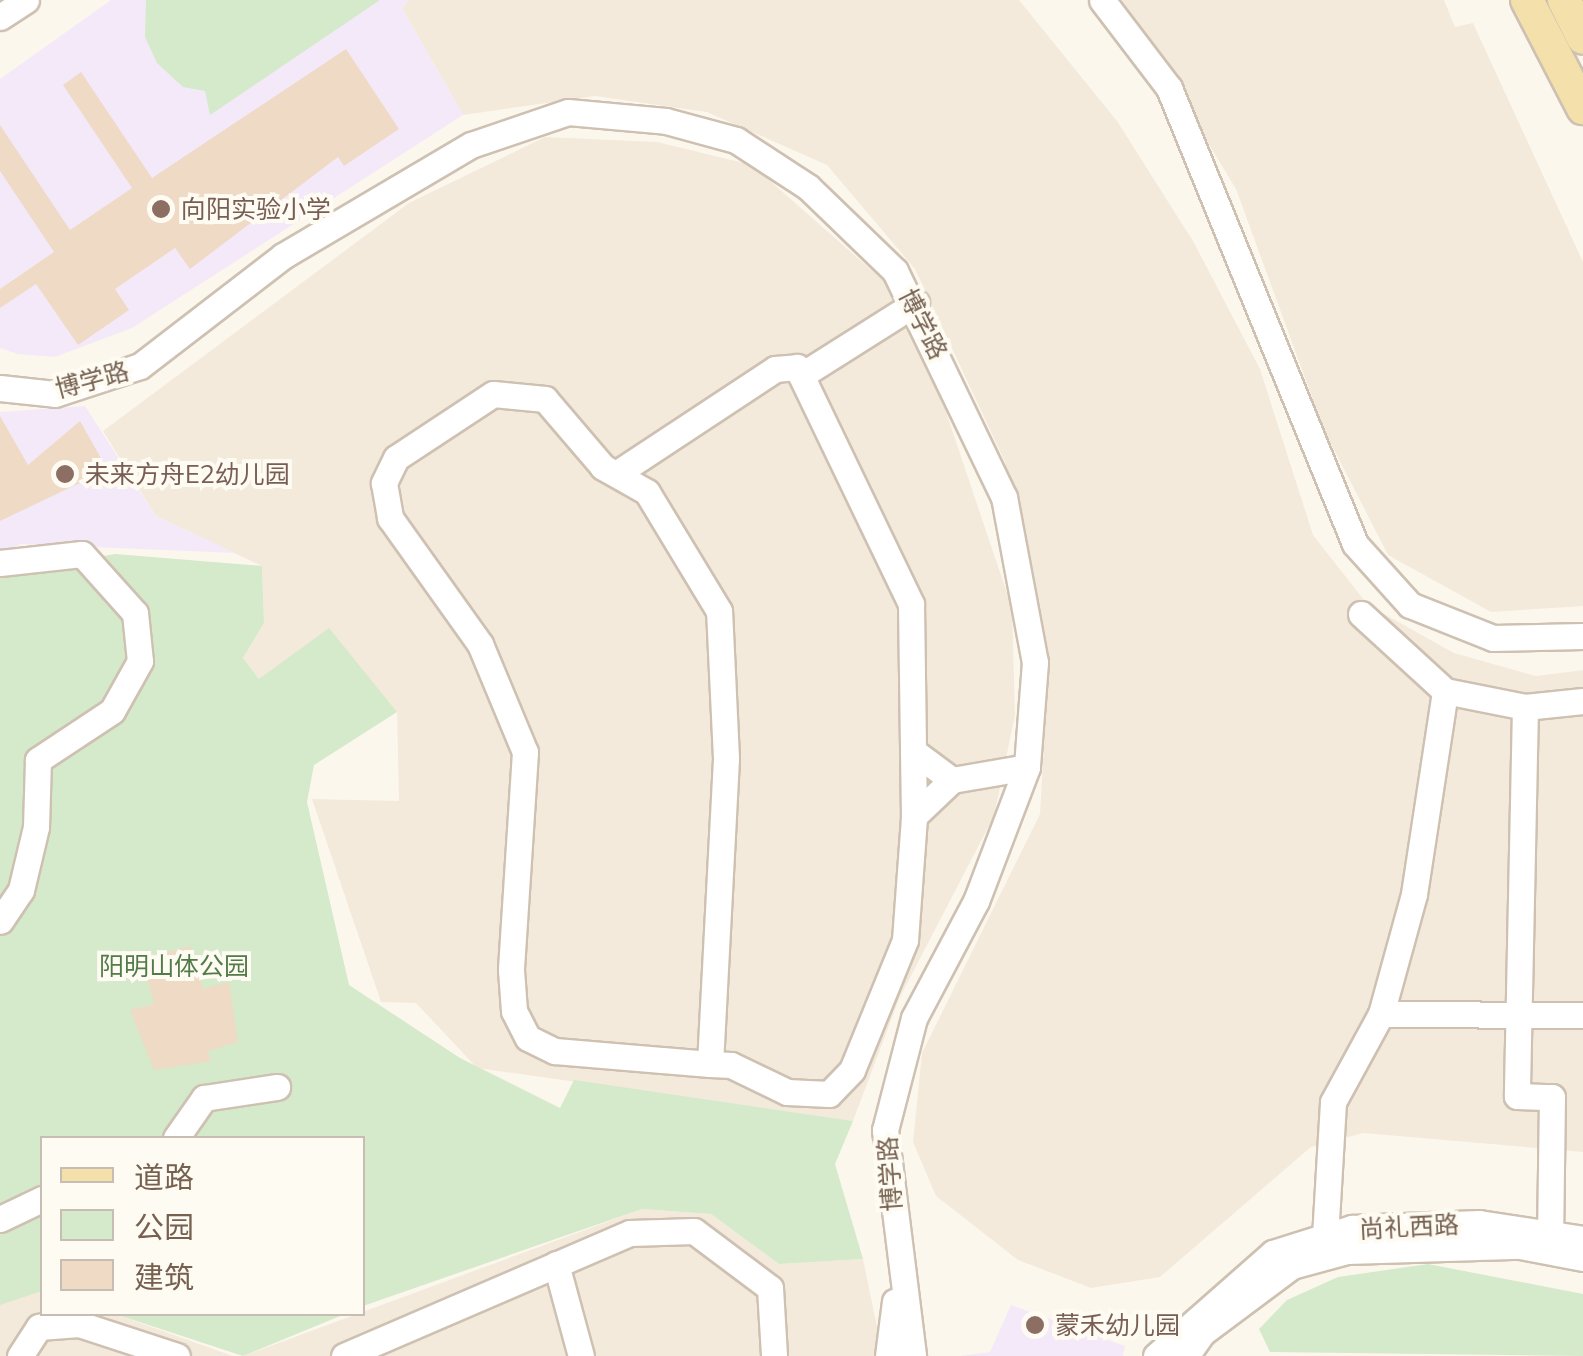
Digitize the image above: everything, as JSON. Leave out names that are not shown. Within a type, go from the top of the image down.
[{"type":"main road","points":[[1527,0],[1583,108]]},
{"type":"main road","points":[[1564,0],[1583,38]]},
{"type":"street","points":[[0,17],[26,0]]},
{"type":"street","points":[[1102,0],[1169,88],[1355,544],[1410,604],[1477,632],[1583,636]]},
{"type":"street","name":"博学路","points":[[0,388],[54,394],[140,366],[283,256],[471,145],[568,112],[666,121],[736,140],[808,187],[896,270],[916,303],[1004,497],[1035,662],[1028,767],[976,900],[914,1018],[885,1130],[898,1274],[913,1356]]},
{"type":"street","points":[[802,375],[916,303]]},
{"type":"street","points":[[619,472],[774,369],[797,366],[911,604],[914,816],[905,940],[852,1070],[829,1094],[787,1092],[710,1064],[556,1050],[528,1038],[514,1010],[511,970],[525,752],[512,702],[390,518],[384,483],[396,458],[444,423],[516,390],[545,399],[603,467],[619,472],[647,492],[719,612],[726,758],[710,1064]]},
{"type":"street","points":[[0,563],[82,554],[135,612],[140,660],[112,711],[38,760],[36,827],[20,890],[0,921]]},
{"type":"street","points":[[1360,614],[1445,691],[1525,707],[1583,702]]},
{"type":"street","points":[[1326,1237],[1334,1102],[1381,1014],[1414,894],[1445,691]]},
{"type":"street","points":[[1525,707],[1517,1096],[1552,1097],[1550,1234]]},
{"type":"street","points":[[913,751],[952,780]]},
{"type":"street","points":[[914,816],[952,780],[1028,767]]},
{"type":"street","points":[[1381,1014],[1583,1015]]},
{"type":"street","points":[[177,1136],[204,1098],[277,1087]]},
{"type":"street","points":[[0,1219],[40,1200]]},
{"type":"street","name":"尚礼西路","points":[[1156,1356],[1273,1253],[1326,1237],[1478,1223],[1583,1238]]},
{"type":"street","points":[[344,1356],[630,1233],[694,1231],[770,1288],[774,1356]]},
{"type":"street","name":"尚礼西路","points":[[1186,1356],[1202,1333],[1292,1266],[1346,1251],[1520,1246],[1583,1258]]},
{"type":"street","points":[[556,1264],[581,1356]]},
{"type":"street","points":[[888,1356],[898,1274]]},
{"type":"street","points":[[20,1356],[39,1328],[80,1324],[176,1356]]},
{"type":"shaded area","name":"向阳实验小学","points":[[111,0],[409,0],[402,8],[463,115],[132,328],[55,357],[17,354],[0,348],[0,79]]},
{"type":"shaded area","points":[[409,0],[1019,0],[1117,121],[1193,241],[1260,369],[1313,535],[1368,605],[1454,653],[1536,676],[1583,670],[1583,1152],[1363,1133],[1311,1147],[1160,1277],[1091,1288],[1018,1260],[936,1196],[913,1142],[922,1053],[1040,814],[1048,677],[1005,462],[915,269],[827,165],[707,112],[595,96],[463,115],[402,8]]},
{"type":"shaded area","points":[[1122,0],[1444,0],[1455,27],[1473,23],[1583,262],[1583,606],[1491,612],[1388,555],[1324,430],[1236,189]]},
{"type":"shaded area","points":[[545,137],[657,142],[752,165],[886,283],[943,403],[1012,608],[1015,715],[994,816],[899,999],[853,1121],[477,1068],[416,1003],[381,1002],[312,799],[399,801],[397,712],[259,679],[243,658],[264,623],[262,566],[156,516],[103,431],[409,203]]},
{"type":"shaded area","name":"未来方舟E2幼儿园","points":[[85,406],[156,516],[235,553],[21,544],[0,554],[0,412]]},
{"type":"shaded area","points":[[642,1209],[711,1214],[779,1264],[863,1259],[883,1356],[243,1356],[352,1316],[365,1316],[365,1311]]},
{"type":"shaded area","points":[[34,1288],[40,1290],[40,1316],[121,1316],[233,1356],[0,1356],[0,1305]]},
{"type":"shaded area","name":"蒙禾幼儿园","points":[[1011,1305],[1125,1346],[1123,1356],[960,1356],[990,1352]]},
{"type":"green space","points":[[146,0],[380,0],[210,115],[205,91],[183,87],[157,63],[145,37]]},
{"type":"green space","name":"阳明山体公园","points":[[115,554],[262,566],[264,623],[243,658],[259,679],[329,628],[397,712],[314,765],[307,802],[349,985],[460,1058],[560,1108],[574,1080],[853,1121],[835,1164],[863,1259],[779,1264],[711,1214],[642,1209],[365,1305],[365,1136],[40,1136],[40,1292],[0,1305],[0,574]]},
{"type":"green space","points":[[1428,1264],[1583,1294],[1583,1356],[1270,1352],[1259,1329],[1287,1300],[1338,1277]]},
{"type":"green space","points":[[121,1316],[340,1316],[243,1356]]},
{"type":"building","points":[[346,49],[399,129],[344,166],[338,157],[190,269],[175,248],[115,289],[129,310],[78,345],[36,284],[0,308],[0,289],[54,252],[0,171],[0,125],[70,230],[132,188],[63,85],[81,72],[152,178]]},
{"type":"building","points":[[0,416],[28,465],[80,421],[102,460],[81,472],[86,480],[0,521]]},
{"type":"building","points":[[191,946],[203,989],[229,982],[238,1042],[208,1051],[211,1061],[154,1070],[130,1010],[154,1004],[142,959]]},
{"type":"place","name":"向阳实验小学","points":[[161,209]]},
{"type":"place","name":"未来方舟E2幼儿园","points":[[65,474]]},
{"type":"place","name":"蒙禾幼儿园","points":[[1035,1325]]}]
